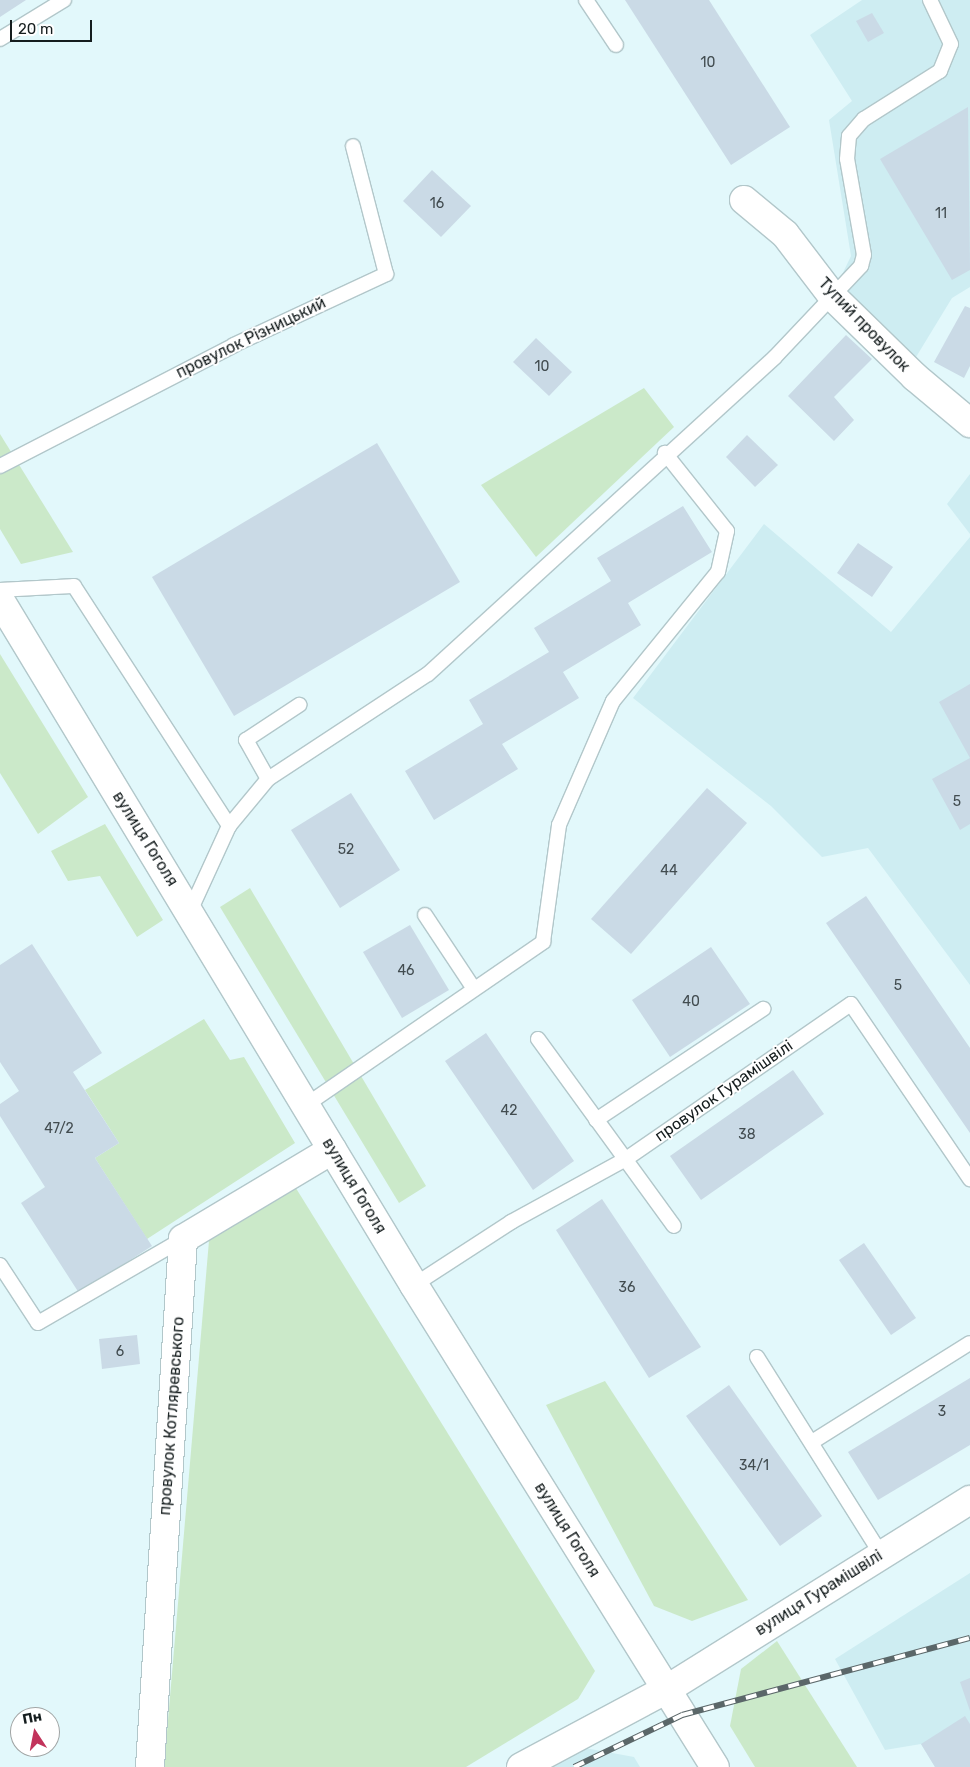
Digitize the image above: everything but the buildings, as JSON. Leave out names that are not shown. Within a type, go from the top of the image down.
[{"type":"street","name":"Тупий провулок","points":[[744,200],[785,234],[833,297],[915,378],[970,423]]},
{"type":"street","name":"вулиця Гоголя","points":[[0,600],[414,1285],[669,1688],[715,1767]]},
{"type":"street","points":[[183,1239],[332,1150]]},
{"type":"street","name":"провулок Котляревського","points":[[150,1767],[183,1239]]},
{"type":"street","name":"вулиця Гурамішвілі","points":[[521,1767],[669,1688],[970,1500]]},
{"type":"lane","points":[[0,39],[64,0]]},
{"type":"lane","points":[[586,0],[616,45]]},
{"type":"lane","points":[[190,912],[229,826],[268,779],[428,674],[665,453],[774,358],[862,266],[864,254],[847,159],[849,136],[864,119],[940,72],[952,44],[930,0]]},
{"type":"lane","name":"провулок Різницький","points":[[0,466],[234,345],[386,274],[354,146]]},
{"type":"lane","points":[[306,1104],[392,1049],[472,986],[543,942],[559,825],[613,701],[718,572],[727,531],[665,453]]},
{"type":"lane","points":[[0,590],[74,586],[229,826]]},
{"type":"lane","points":[[268,779],[246,740],[299,705]]},
{"type":"lane","points":[[425,915],[472,986]]},
{"type":"lane","name":"провулок Гурамішвілі","points":[[414,1285],[511,1222],[626,1159],[852,1004],[970,1179]]},
{"type":"lane","points":[[596,1120],[763,1009]]},
{"type":"lane","points":[[538,1039],[674,1226]]},
{"type":"lane","points":[[0,1265],[38,1323],[183,1239]]},
{"type":"lane","points":[[812,1442],[970,1343]]},
{"type":"lane","points":[[758,1357],[881,1554]]},
{"type":"shaded area","points":[[862,0],[970,0],[970,287],[952,298],[913,362],[838,283],[851,256],[829,120],[852,101],[810,35]]},
{"type":"shaded area","points":[[970,474],[970,534],[947,504]]},
{"type":"shaded area","points":[[764,524],[891,632],[970,537],[970,985],[868,848],[822,857],[771,806],[633,698]]},
{"type":"shaded area","points":[[970,1573],[970,1767],[935,1767],[921,1744],[885,1750],[835,1659]]},
{"type":"shaded area","points":[[585,1748],[634,1757],[640,1767],[552,1767]]},
{"type":"green space","points":[[644,388],[674,427],[536,557],[481,485]]},
{"type":"green space","points":[[0,434],[73,552],[21,564],[0,529]]},
{"type":"green space","points":[[0,654],[88,797],[38,834],[0,773]]},
{"type":"green space","points":[[105,824],[163,920],[137,937],[100,876],[68,881],[51,851]]},
{"type":"green space","points":[[250,888],[426,1186],[399,1203],[220,907]]},
{"type":"green space","points":[[204,1019],[230,1060],[244,1057],[295,1143],[147,1239],[95,1158],[119,1143],[85,1090]]},
{"type":"green space","points":[[294,1185],[595,1671],[578,1699],[466,1767],[164,1767],[210,1229]]},
{"type":"green space","points":[[605,1381],[748,1600],[692,1621],[654,1606],[546,1405]]},
{"type":"green space","points":[[777,1641],[857,1767],[755,1767],[730,1726],[741,1669]]},
{"type":"railway","points":[[574,1767],[682,1715],[970,1638]]}]
